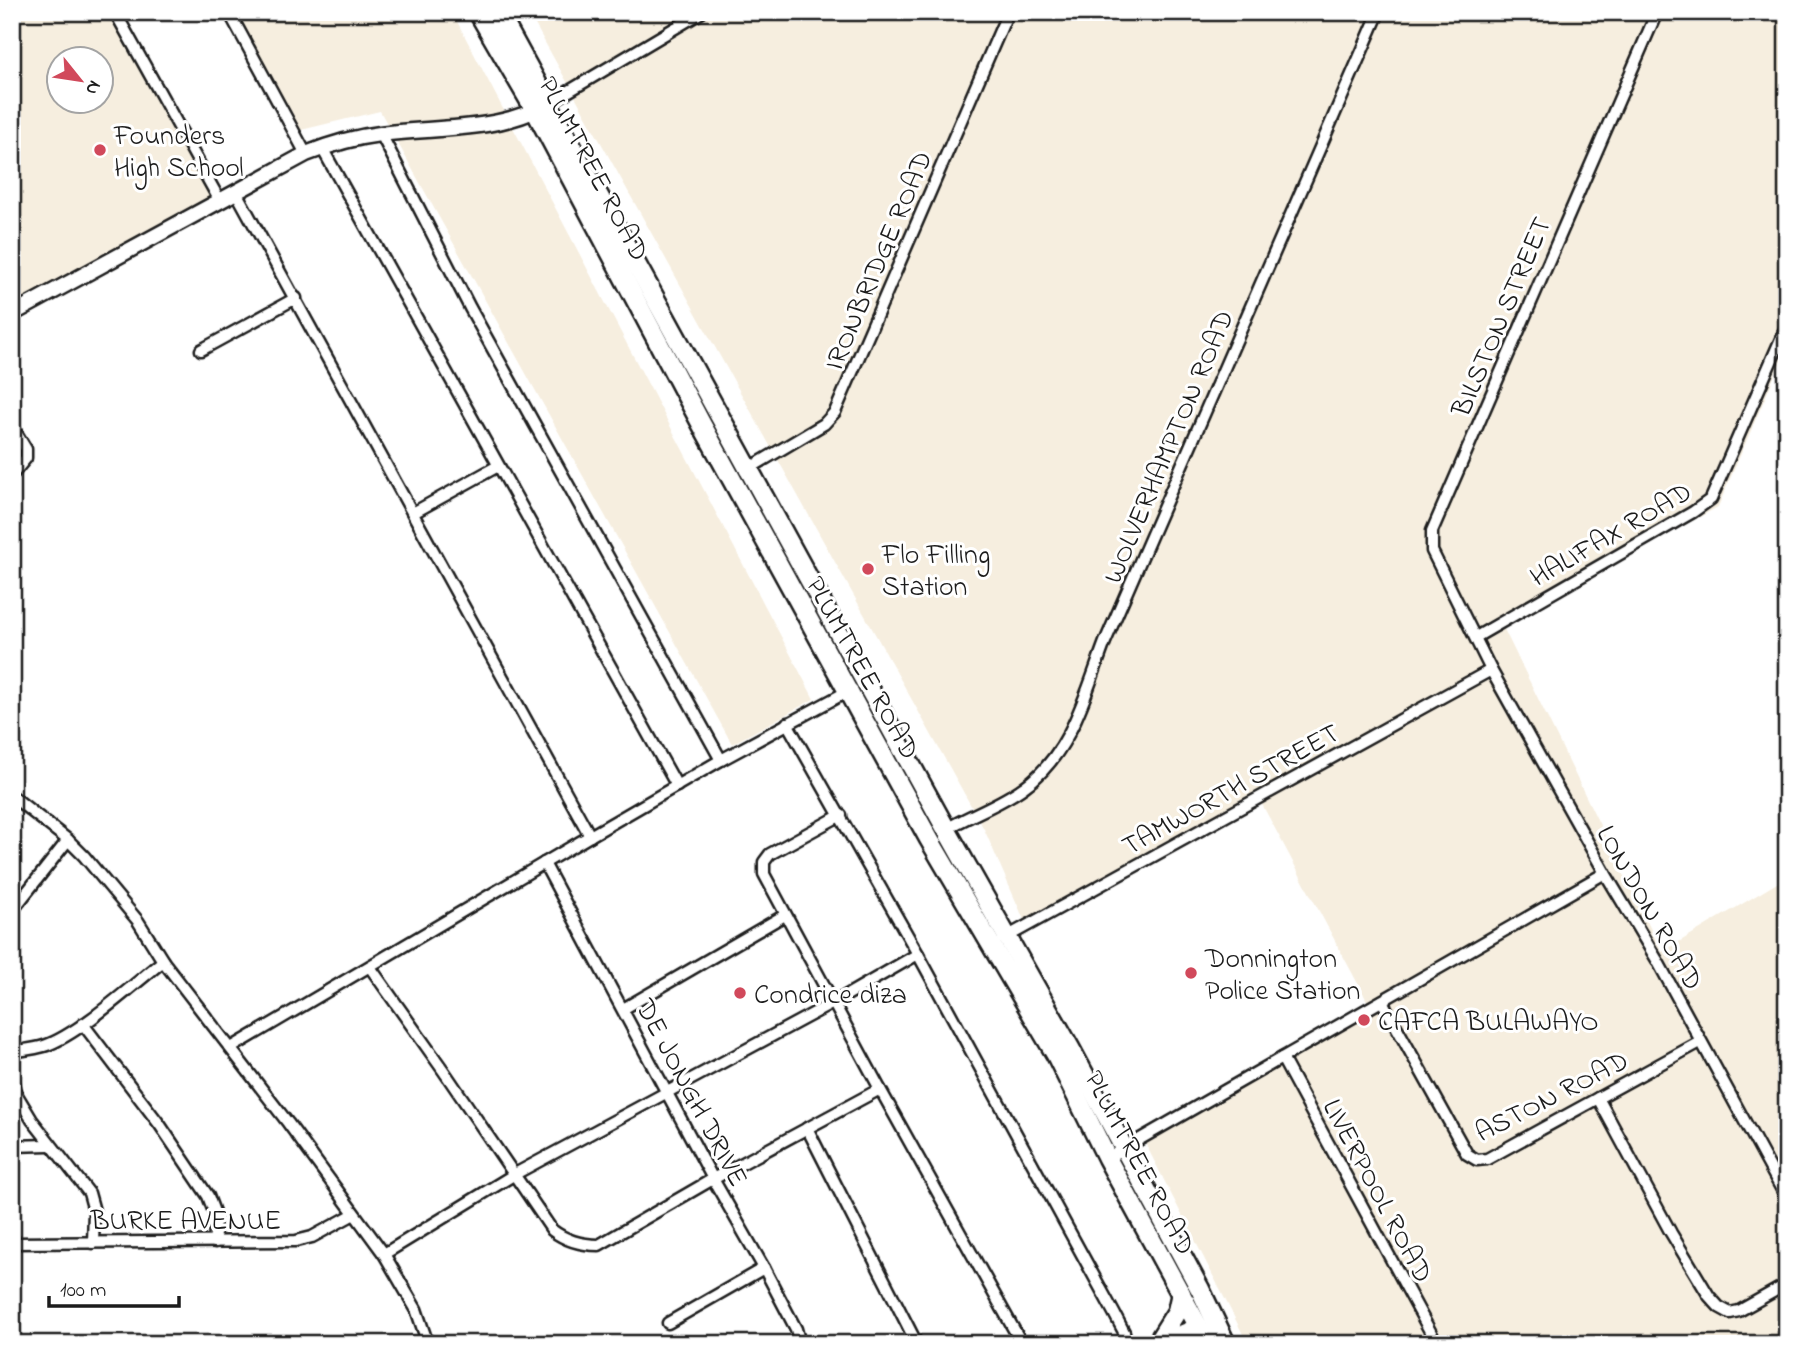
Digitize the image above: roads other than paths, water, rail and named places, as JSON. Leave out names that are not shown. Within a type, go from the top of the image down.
[{"type":"highway","name":"PLUMTREE ROAD","points":[[478,12],[542,106],[750,469],[1200,1289],[1220,1343]]},
{"type":"highway","name":"PLUMTREE ROAD","points":[[498,12],[542,106],[702,425],[929,839],[1056,1055],[1107,1158],[1200,1325]]},
{"type":"highway","points":[[1200,1289],[1200,1325],[1213,1331],[1220,1343]]},
{"type":"highway","points":[[1155,1343],[1177,1311],[1181,1293]]},
{"type":"street","points":[[115,12],[220,201]]},
{"type":"street","points":[[229,12],[306,154]]},
{"type":"street","points":[[12,314],[306,154],[346,140],[381,134],[484,124],[542,106],[702,12]]},
{"type":"street","name":"IRONBRIDGE ROAD","points":[[733,478],[824,424],[835,412],[1008,12]]},
{"type":"street","name":"WOLVERHAMPTON ROAD","points":[[929,839],[1023,788],[1055,758],[1071,728],[1105,642],[1379,12]]},
{"type":"street","name":"BILSTON STREET","points":[[1476,637],[1432,551],[1432,531],[1657,12]]},
{"type":"street","points":[[381,134],[470,308],[721,760]]},
{"type":"street","points":[[322,148],[677,786]]},
{"type":"street","points":[[236,192],[590,836]]},
{"type":"street","points":[[201,350],[296,298]]},
{"type":"street","name":"HALIFAX ROAD","points":[[1476,637],[1711,499],[1787,326]]},
{"type":"street","points":[[12,426],[26,449],[26,458],[12,475]]},
{"type":"street","points":[[413,513],[498,466]]},
{"type":"street","name":"LONDON ROAD","points":[[1476,637],[1491,670],[1657,960],[1787,1199]]},
{"type":"street","name":"TAMWORTH STREET","points":[[990,945],[1491,670]]},
{"type":"street","points":[[231,1048],[721,760],[866,682]]},
{"type":"street","points":[[787,723],[841,815],[1114,1313],[1124,1332],[1126,1344]]},
{"type":"street","points":[[12,796],[68,840],[138,921],[163,961],[325,1172],[384,1254],[416,1309],[428,1344]]},
{"type":"street","points":[[841,815],[766,858],[764,874],[1022,1344]]},
{"type":"street","points":[[12,911],[68,840]]},
{"type":"street","name":"DE JONGH DRIVE","points":[[544,863],[713,1179],[764,1268],[796,1329],[800,1344]]},
{"type":"street","points":[[1107,1158],[1605,873]]},
{"type":"street","points":[[623,1009],[785,915]]},
{"type":"street","points":[[384,1254],[515,1174],[833,1003],[918,954]]},
{"type":"street","points":[[12,1052],[45,1046],[83,1024],[163,961]]},
{"type":"street","points":[[370,968],[552,1230],[570,1241],[599,1245],[713,1179],[880,1089]]},
{"type":"street","name":"ASTON ROAD","points":[[1382,1001],[1471,1158],[1487,1158],[1700,1042]]},
{"type":"street","points":[[83,1024],[160,1125],[208,1196],[214,1212],[215,1242]]},
{"type":"street","name":"LIVERPOOL ROAD","points":[[1282,1058],[1437,1344]]},
{"type":"street","points":[[12,1075],[17,1095],[49,1145],[89,1193],[94,1211],[93,1243]]},
{"type":"street","points":[[1598,1098],[1671,1233],[1713,1302],[1730,1313],[1739,1311],[1787,1284]]},
{"type":"street","points":[[807,1128],[917,1344]]},
{"type":"street","points":[[12,1146],[49,1145]]},
{"type":"street","name":"BURKE AVENUE","points":[[12,1243],[296,1241],[312,1237],[354,1214]]},
{"type":"street","points":[[668,1323],[764,1268]]},
{"type":"street","points":[[1155,1343],[1200,1325]]},
{"type":"place","name":"Founders High School","points":[[100,150]]},
{"type":"place","name":"Flo Filling Station","points":[[868,569]]},
{"type":"place","name":"Donnington Police Station","points":[[1191,973]]},
{"type":"place","name":"Condrice diza","points":[[740,993]]},
{"type":"place","name":"CAFCA BULAWAYO","points":[[1364,1020]]}]
